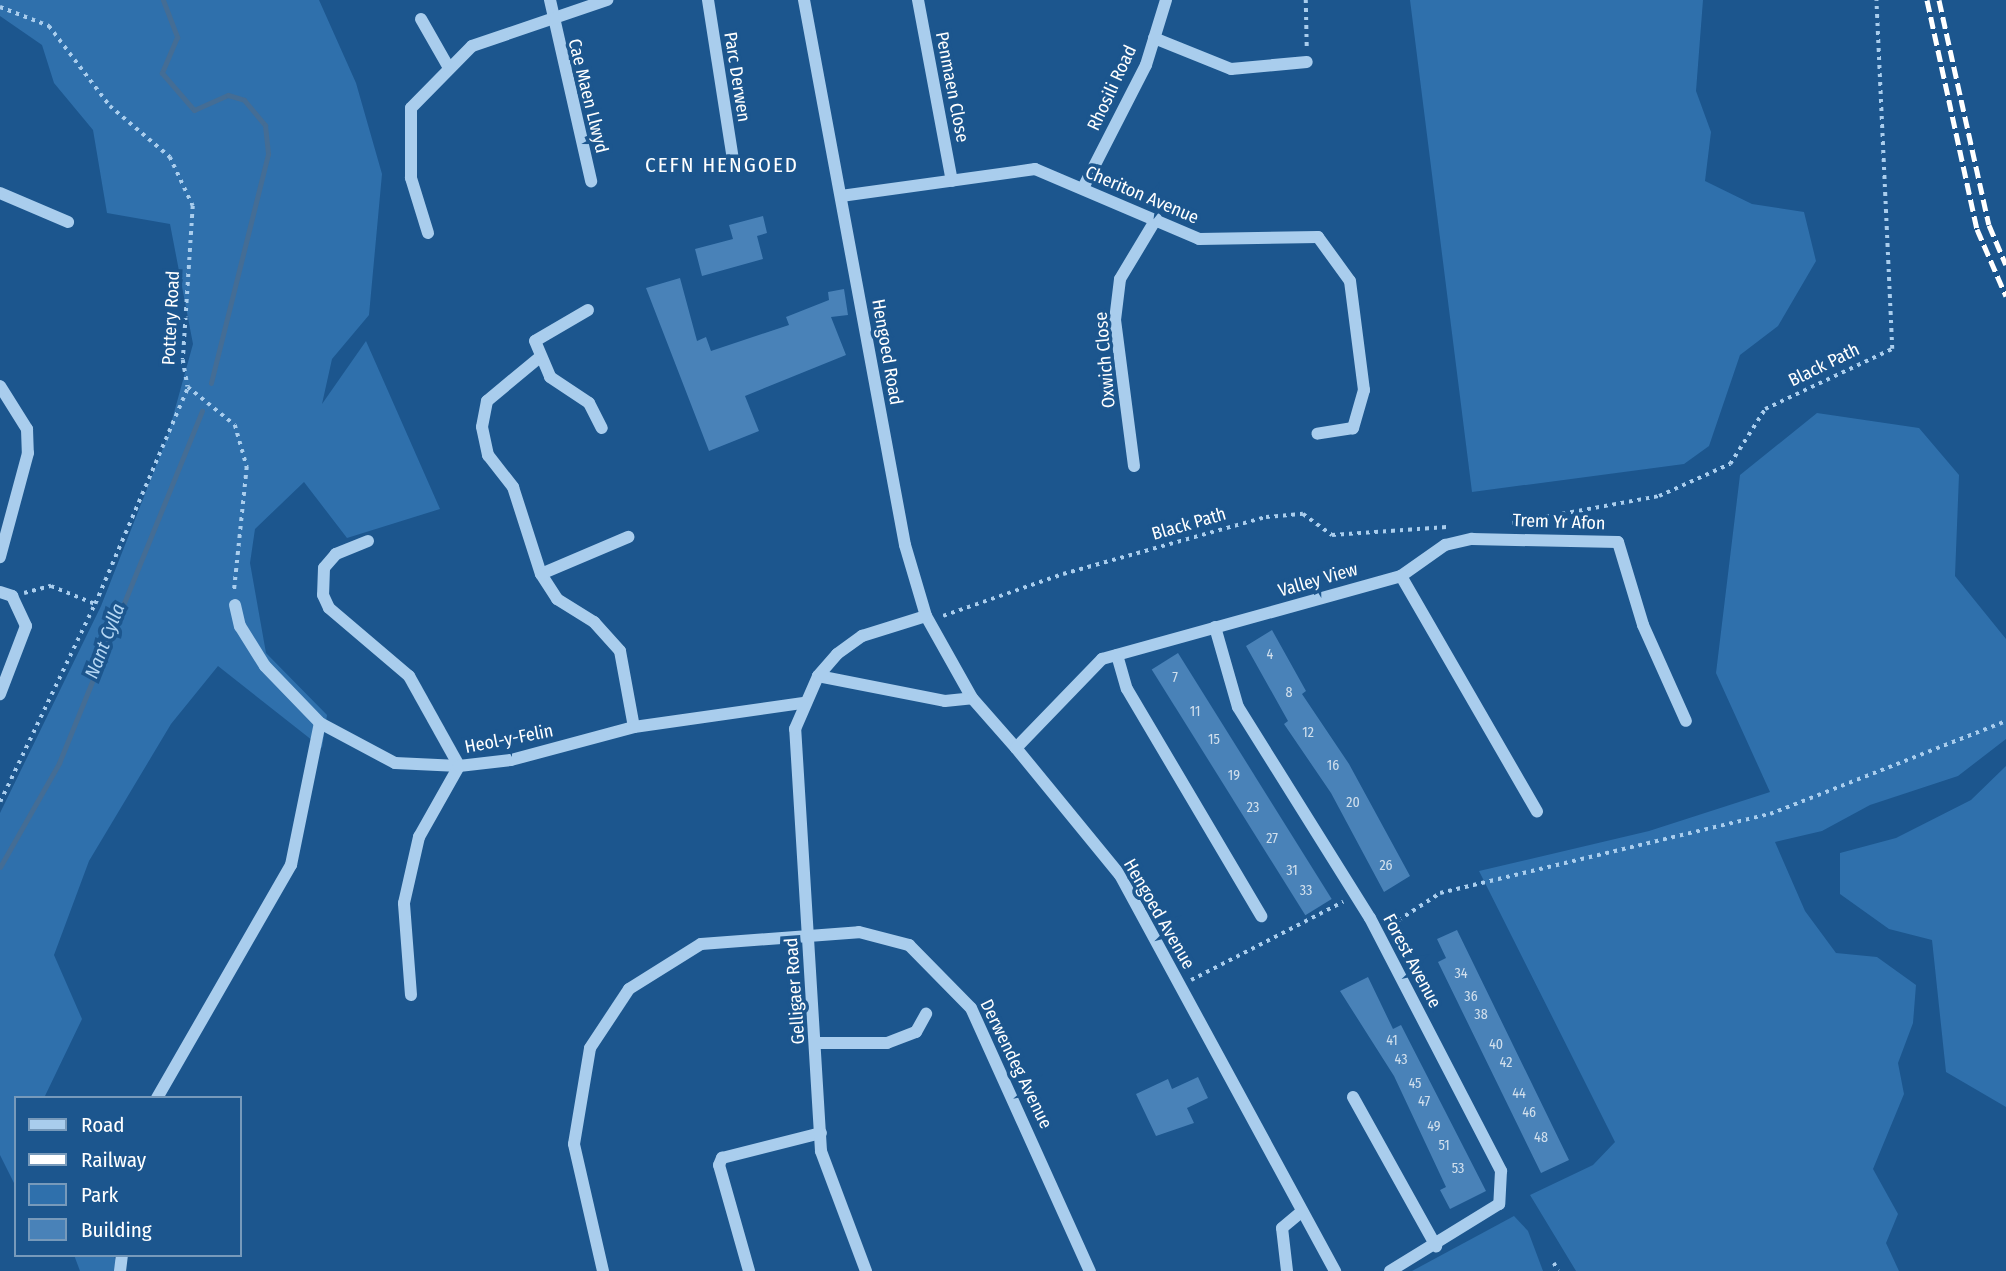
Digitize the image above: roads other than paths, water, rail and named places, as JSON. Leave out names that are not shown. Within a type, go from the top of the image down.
[{"type":"street","name":"Cae Maen Llwyd","points":[[550,0],[551,19],[591,181]]},
{"type":"street","points":[[428,233],[411,178],[411,107],[472,46],[607,0]]},
{"type":"street","name":"Parc Derwen","points":[[708,0],[733,159]]},
{"type":"street","name":"Hengoed Road","points":[[804,0],[905,545],[927,618],[972,698]]},
{"type":"street","name":"Penmaen Close","points":[[918,0],[952,181]]},
{"type":"street","name":"Rhosili Road","points":[[1083,188],[1154,38],[1166,0]]},
{"type":"street","points":[[421,19],[449,68]]},
{"type":"street","points":[[1154,38],[1231,69],[1307,62]]},
{"type":"street","name":"Cheriton Avenue","points":[[841,196],[1035,169],[1199,239],[1318,237],[1350,281],[1364,390],[1353,428],[1317,434]]},
{"type":"street","points":[[0,193],[68,222]]},
{"type":"street","name":"Oxwich Close","points":[[1134,466],[1115,320],[1120,279],[1156,219]]},
{"type":"street","points":[[588,310],[534,341],[550,377],[589,403],[602,428]]},
{"type":"street","points":[[540,357],[487,401],[482,427],[488,455],[525,514],[541,573],[557,598],[594,622],[620,652],[634,727]]},
{"type":"street","points":[[0,386],[27,429],[28,453],[0,557]]},
{"type":"street","points":[[541,573],[628,537]]},
{"type":"street","name":"Trem Yr Afon","points":[[1401,576],[1434,552],[1499,537],[1618,542],[1643,625],[1686,721]]},
{"type":"street","points":[[368,541],[336,554],[324,568],[323,595],[329,608],[409,676],[459,766]]},
{"type":"street","points":[[1401,576],[1537,812]]},
{"type":"street","name":"Valley View","points":[[1016,748],[1102,659],[1401,576]]},
{"type":"street","points":[[0,694],[26,626],[6,594]]},
{"type":"street","points":[[235,605],[240,626],[265,666],[320,723],[395,763],[459,766]]},
{"type":"street","name":"Gelligaer Road","points":[[866,1271],[821,1151],[809,933],[794,755],[803,703],[818,676],[862,636],[927,618]]},
{"type":"street","name":"Forest Avenue","points":[[1216,627],[1238,707],[1378,934],[1504,1185],[1499,1204],[1436,1246],[1390,1271]]},
{"type":"street","points":[[1117,655],[1127,689],[1261,916]]},
{"type":"street","points":[[818,676],[945,701],[972,698]]},
{"type":"street","name":"Hengoed Avenue","points":[[972,698],[1120,875],[1335,1271]]},
{"type":"street","name":"Heol-y-Felin","points":[[411,995],[404,903],[419,836],[459,766],[511,760],[634,727],[803,703]]},
{"type":"street","points":[[158,1096],[291,865],[320,723]]},
{"type":"street","name":"Derwendeg Avenue","points":[[603,1271],[574,1144],[590,1048],[629,989],[701,944],[809,933],[888,935],[909,944],[950,980],[971,1008],[1090,1271]]},
{"type":"street","points":[[816,1042],[887,1043],[915,1032],[926,1014]]},
{"type":"street","points":[[1353,1097],[1436,1246]]},
{"type":"street","points":[[750,1271],[722,1158],[821,1133]]},
{"type":"street","points":[[1287,1271],[1282,1228],[1302,1211]]},
{"type":"waterway","name":"Nant Cylla","points":[[163,0],[177,37],[162,73],[194,110],[228,95],[244,100],[265,125],[268,154],[211,383]]},
{"type":"waterway","name":"Nant Cylla","points":[[0,867],[59,763],[202,411]]},
{"type":"railway","points":[[1927,0],[1977,229],[2006,296]]},
{"type":"railway","points":[[1939,0],[1989,225],[2006,265]]},
{"type":"district","name":"CEFN HENGOED","points":[[722,165]]}]
